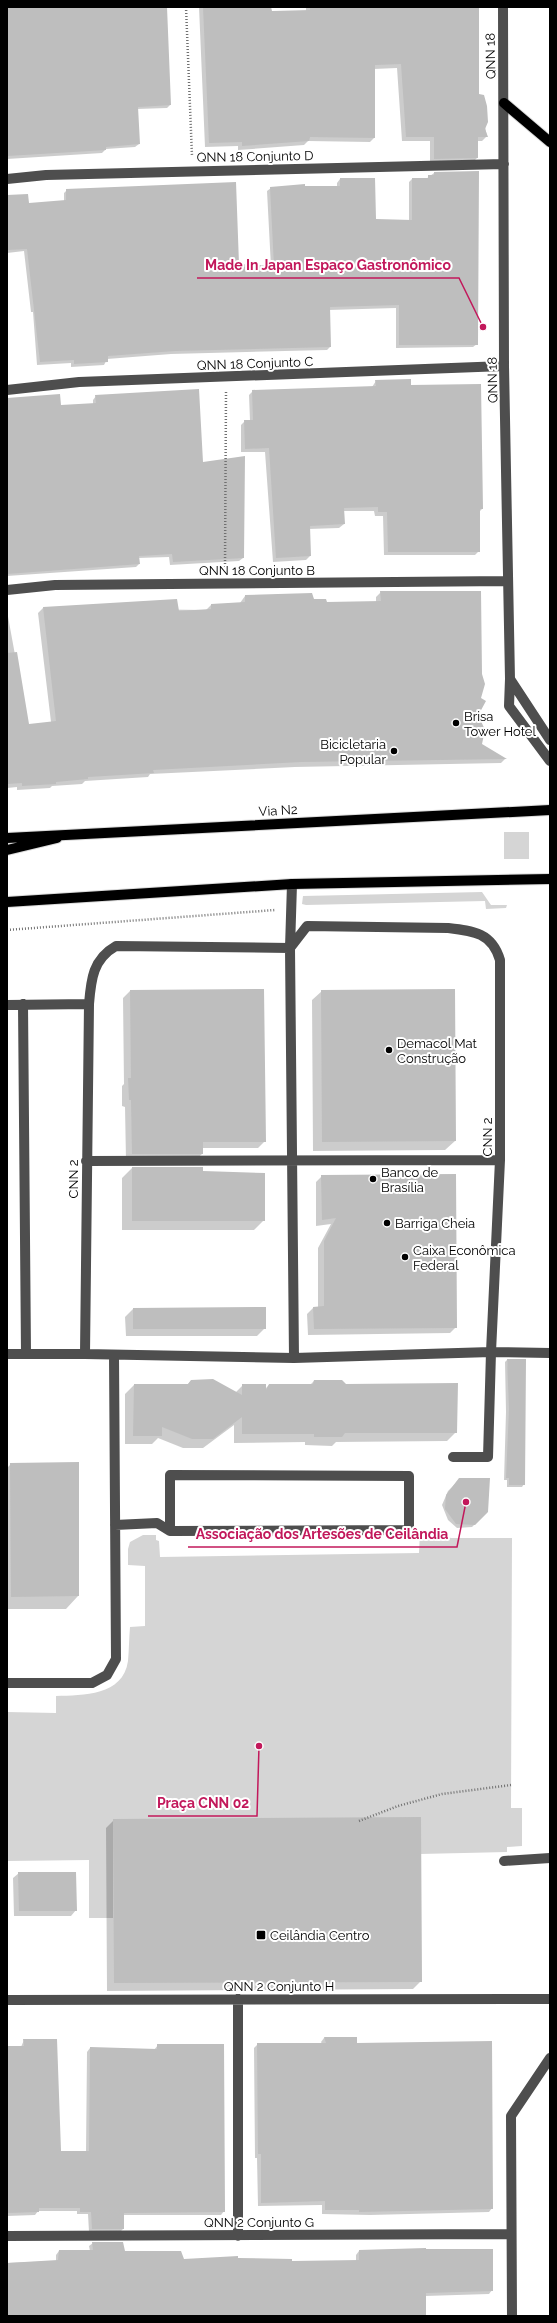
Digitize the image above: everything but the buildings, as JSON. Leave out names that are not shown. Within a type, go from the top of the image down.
[{"type":"main road","points":[[504,103],[550,142]]},
{"type":"main road","name":"Via N2","points":[[7,838],[81,832],[550,810]]},
{"type":"main road","points":[[7,850],[81,832]]},
{"type":"main road","points":[[7,902],[292,884],[550,879]]},
{"type":"street","name":"QNN 18","points":[[503,7],[504,366],[510,679],[509,706],[550,761]]},
{"type":"street","name":"QNN 18 Conjunto D","points":[[7,179],[46,174],[504,164]]},
{"type":"street","name":"QNN 18 Conjunto C","points":[[7,390],[79,382],[226,378],[504,366]]},
{"type":"street","name":"QNN 18 Conjunto B","points":[[7,590],[55,585],[225,582],[508,581]]},
{"type":"street","points":[[510,679],[550,740]]},
{"type":"street","points":[[292,884],[290,948],[294,1358]]},
{"type":"street","name":"CNN 2","points":[[85,1354],[86,1160],[89,1004],[91,982],[99,960],[105,952],[116,946],[290,948],[307,926],[448,928],[466,930],[488,939],[496,948],[500,960],[500,1160],[488,1457],[453,1457]]},
{"type":"street","points":[[23,1004],[26,1354]]},
{"type":"street","points":[[7,1005],[89,1004]]},
{"type":"street","points":[[86,1160],[500,1160]]},
{"type":"street","points":[[7,1354],[294,1358],[492,1352],[550,1353]]},
{"type":"street","points":[[7,1683],[92,1683],[107,1675],[112,1668],[117,1649],[114,1355]]},
{"type":"street","points":[[115,1525],[157,1523],[170,1531],[409,1530],[409,1476],[170,1475],[170,1531]]},
{"type":"street","points":[[504,1860],[550,1858]]},
{"type":"street","points":[[238,1999],[238,2236]]},
{"type":"street","name":"QNN 2 Conjunto H","points":[[7,2000],[550,1999]]},
{"type":"street","points":[[512,2316],[511,2116],[550,2058]]},
{"type":"street","name":"QNN 2 Conjunto G","points":[[7,2236],[511,2234]]},
{"type":"path","points":[[186,7],[193,171]]},
{"type":"path","points":[[225,582],[226,378]]},
{"type":"path","points":[[7,930],[292,909]]},
{"type":"path","points":[[359,1821],[398,1806],[442,1793],[511,1785]]},
{"type":"shaded area","points":[[504,832],[529,832],[529,859],[504,859]]},
{"type":"shaded area","points":[[482,892],[491,905],[507,905],[506,908],[486,909],[485,901],[302,904],[303,896]]},
{"type":"shaded area","points":[[420,1531],[435,1532],[451,1538],[512,1538],[511,1808],[522,1808],[522,1846],[507,1847],[507,1852],[420,1854],[113,1823],[113,1918],[89,1918],[89,1860],[7,1861],[7,1712],[56,1713],[56,1696],[89,1694],[100,1691],[110,1687],[125,1673],[128,1661],[130,1627],[145,1626],[145,1566],[128,1565],[128,1549],[130,1542],[143,1535],[156,1535],[156,1540],[159,1541],[160,1557],[419,1553]]},
{"type":"place","name":"Made In Japan Espaço Gastronômico","points":[[483,327]]},
{"type":"place","name":"Brisa Tower Hotel","points":[[456,723]]},
{"type":"place","name":"Bicicletaria Popular","points":[[394,751]]},
{"type":"place","name":"Demacol Mat Construção","points":[[389,1050]]},
{"type":"place","name":"Banco de Brasília","points":[[373,1179]]},
{"type":"place","name":"Barriga Cheia","points":[[387,1223]]},
{"type":"place","name":"Caixa Econômica Federal","points":[[405,1257]]},
{"type":"place","name":"Associação dos Artesões de Ceilândia","points":[[466,1502]]},
{"type":"place","name":"Praça CNN 02","points":[[259,1746]]},
{"type":"place","name":"Ceilândia Centro","points":[[261,1935]]}]
